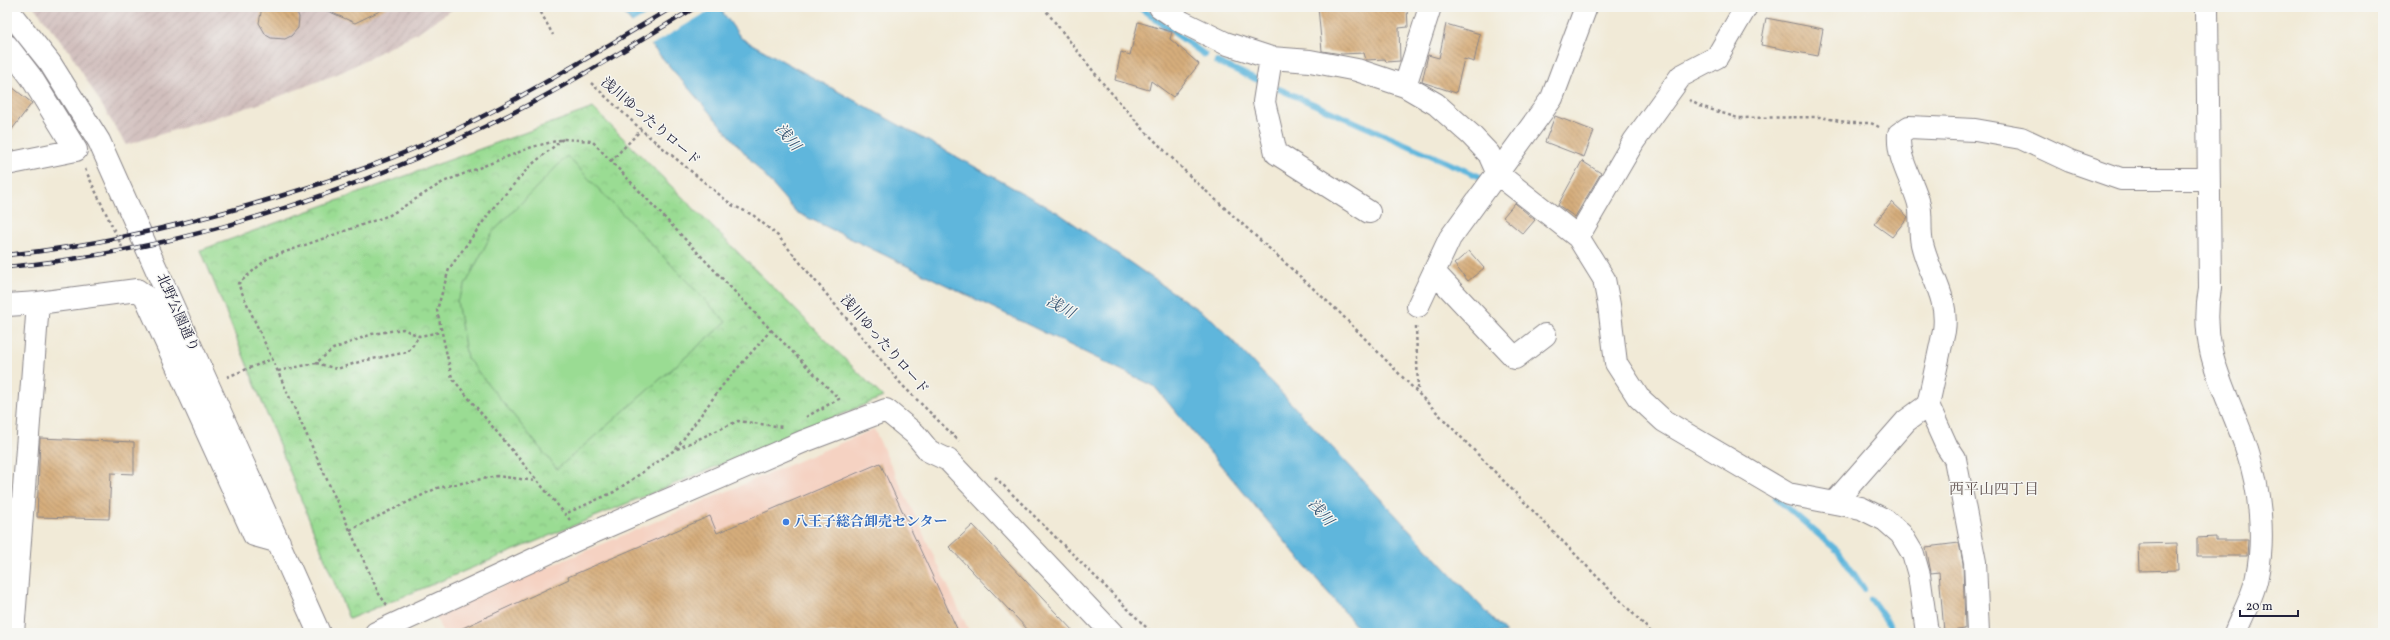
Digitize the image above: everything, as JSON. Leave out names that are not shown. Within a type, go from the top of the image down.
[{"type":"street","points":[[1160,7],[1182,22],[1225,43],[1271,58],[1310,61],[1357,70],[1406,86],[1436,104],[1471,135],[1489,154],[1498,174],[1578,237],[1604,279],[1609,305],[1616,363],[1638,397],[1664,421],[1788,494],[1860,508],[1885,520],[1901,534],[1913,554],[1919,575],[1926,633]]},
{"type":"street","points":[[1406,86],[1430,7]]},
{"type":"street","points":[[1418,306],[1450,238],[1552,98],[1586,7]]},
{"type":"street","points":[[1578,237],[1634,141],[1671,90],[1682,76],[1716,56],[1746,7]]},
{"type":"street","points":[[2207,7],[2210,288],[2207,304],[2207,335],[2213,363],[2247,450],[2259,502],[2260,550],[2257,578],[2235,633]]},
{"type":"street","name":"北野公園通り","points":[[7,8],[50,63],[99,141],[319,633]]},
{"type":"street","points":[[7,46],[36,83],[76,150],[7,164]]},
{"type":"street","points":[[1271,58],[1264,102],[1276,153],[1369,212]]},
{"type":"street","points":[[1978,633],[1975,562],[1955,459],[1947,447],[1928,405],[1946,319],[1938,283],[1922,244],[1919,205],[1898,145],[1900,134],[1909,127],[1982,131],[2021,138],[2070,161],[2121,179],[2208,179]]},
{"type":"street","points":[[1434,272],[1515,358],[1545,335]]},
{"type":"street","points":[[7,305],[38,303],[137,290],[145,296],[254,535],[279,542]]},
{"type":"street","points":[[13,633],[38,303]]},
{"type":"street","points":[[1834,503],[1906,421],[1928,405]]},
{"type":"street","points":[[376,633],[580,538],[886,410],[915,434],[929,451],[948,460],[1112,633]]},
{"type":"path","points":[[538,7],[553,35]]},
{"type":"path","points":[[1043,7],[1101,81],[1168,155],[1316,291],[1418,391],[1652,633]]},
{"type":"path","name":"浅川ゆったりロード","points":[[591,83],[641,130],[732,205],[753,215],[778,236],[902,385],[960,443]]},
{"type":"path","points":[[1671,90],[1700,106],[1738,118],[1820,117],[1850,123],[1871,124],[1900,134]]},
{"type":"path","points":[[611,161],[641,130]]},
{"type":"path","points":[[564,139],[530,166],[493,208],[449,269],[437,310],[452,378],[565,514],[574,526],[580,538]]},
{"type":"path","points":[[399,622],[379,594],[238,284],[268,258],[390,215],[443,182],[532,147],[564,139],[592,141],[771,330],[839,399],[803,418]]},
{"type":"path","points":[[76,150],[125,254]]},
{"type":"path","points":[[1418,306],[1416,318],[1418,391]]},
{"type":"path","points":[[278,371],[316,363],[333,349],[372,334],[403,329],[418,336],[441,332]]},
{"type":"path","points":[[676,449],[722,386],[771,330]]},
{"type":"path","points":[[316,363],[337,369],[362,361],[408,352],[418,336]]},
{"type":"path","points":[[209,385],[272,359]]},
{"type":"path","points":[[822,408],[836,430]]},
{"type":"path","points":[[565,514],[614,492],[676,449],[738,421],[784,427]]},
{"type":"path","points":[[350,530],[437,488],[497,476],[537,481]]},
{"type":"path","points":[[994,476],[1152,633]]},
{"type":"shaded area","points":[[34,7],[456,7],[418,32],[342,72],[262,103],[126,145],[69,51]]},
{"type":"shaded area","name":"八王子総合卸売センター","points":[[874,429],[970,633],[443,633],[435,615]]},
{"type":"green space","points":[[593,108],[883,397],[349,619],[201,250]]},
{"type":"green space","points":[[567,156],[726,322],[557,469],[467,358],[457,301],[492,233]]},
{"type":"water","name":"浅川","points":[[618,7],[719,7],[741,38],[1057,212],[1213,320],[1506,633],[1362,633],[1154,386],[796,212]]},
{"type":"pier","points":[[660,7],[716,7],[650,46],[631,24]]},
{"type":"building","points":[[262,7],[295,7],[299,17],[298,28],[291,36],[285,39],[271,38],[266,35],[259,23]]},
{"type":"building","points":[[319,7],[388,7],[355,23]]},
{"type":"building","points":[[1318,7],[1407,7],[1408,27],[1399,28],[1400,61],[1386,62],[1385,59],[1366,60],[1364,53],[1342,54],[1322,51]]},
{"type":"building","points":[[1766,18],[1823,29],[1818,56],[1761,45]]},
{"type":"building","points":[[1138,22],[1172,32],[1170,39],[1199,64],[1173,97],[1151,81],[1149,90],[1115,80],[1121,52],[1130,55]]},
{"type":"building","points":[[1446,24],[1480,34],[1474,62],[1464,59],[1456,93],[1422,82],[1428,55],[1439,58]]},
{"type":"building","points":[[7,83],[32,103],[7,136]]},
{"type":"building","points":[[1555,116],[1594,131],[1584,157],[1545,142]]},
{"type":"building","points":[[1582,161],[1601,173],[1575,217],[1558,205]]},
{"type":"building","points":[[1892,202],[1908,217],[1892,237],[1874,224]]},
{"type":"building","points":[[1515,203],[1535,220],[1523,234],[1503,217]]},
{"type":"building","points":[[1469,251],[1484,268],[1468,281],[1454,264]]},
{"type":"building","points":[[40,438],[134,442],[134,474],[111,473],[109,519],[37,517]]},
{"type":"building","name":"八王子総合卸売センター","points":[[880,463],[959,633],[452,633],[569,579],[568,577],[710,516],[717,533]]},
{"type":"building","points":[[973,525],[1075,633],[1031,633],[949,547]]},
{"type":"building","points":[[2216,537],[2216,540],[2248,540],[2247,556],[2197,556],[2197,538]]},
{"type":"building","points":[[1959,543],[1963,563],[1965,629],[1944,632],[1939,572],[1931,573],[1926,547]]},
{"type":"building","points":[[2177,543],[2178,570],[2139,571],[2138,544]]},
{"type":"waterway","points":[[1139,7],[1205,55]]},
{"type":"waterway","points":[[1217,62],[1258,80]]},
{"type":"waterway","points":[[1279,89],[1485,179]]},
{"type":"waterway","points":[[1776,498],[1839,552],[1864,589]]},
{"type":"waterway","points":[[1871,599],[1895,633]]},
{"type":"railway","points":[[7,255],[38,252],[98,242],[188,222],[271,199],[369,167],[417,148],[470,123],[558,75],[673,7]]},
{"type":"railway","points":[[7,267],[75,259],[142,246],[209,230],[275,211],[340,189],[467,135],[528,105],[592,70],[696,7]]},
{"type":"place","name":"八王子総合卸売センター","points":[[786,522]]},
{"type":"district","name":"西平山四丁目","points":[[1994,490]]}]
